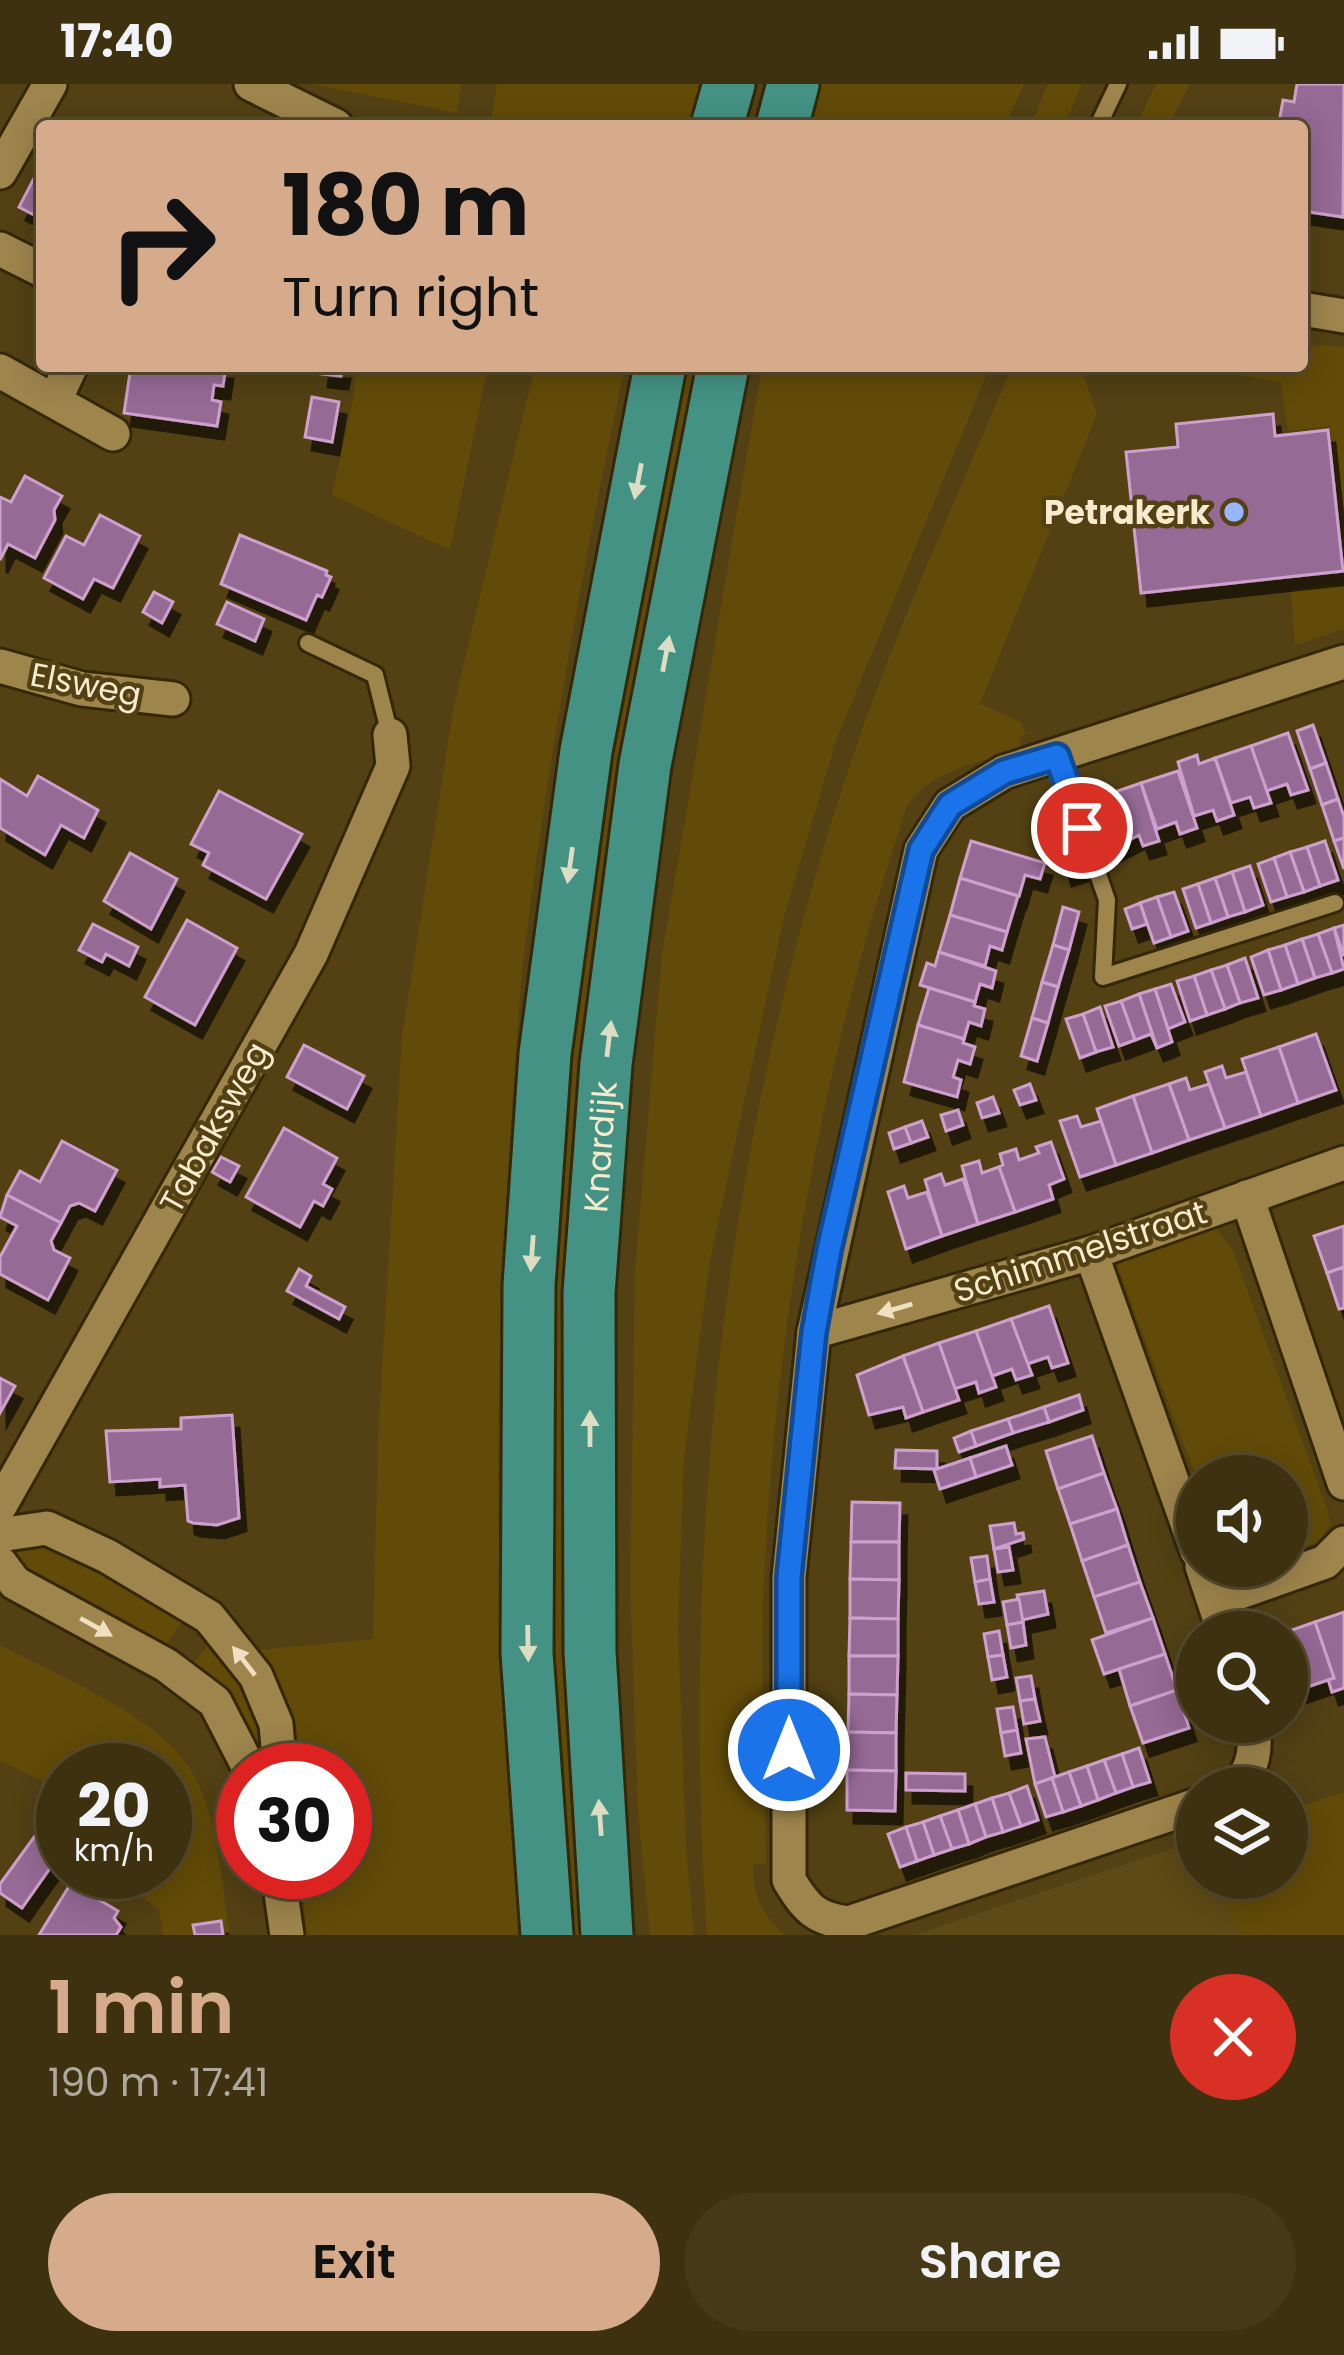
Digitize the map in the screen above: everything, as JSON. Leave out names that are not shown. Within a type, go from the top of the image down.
[{"type":"main road","points":[[784,120],[793,84]]},
{"type":"main road","name":"Knardijk","points":[[547,1935],[527,1652],[530,1286],[545,1054],[586,751],[659,372]]},
{"type":"main road","name":"Knardijk","points":[[607,1935],[590,1652],[590,1293],[604,1087],[645,765],[722,372]]},
{"type":"street","points":[[0,172],[50,84]]},
{"type":"street","points":[[251,84],[324,120]]},
{"type":"street","points":[[0,249],[36,267]]},
{"type":"street","points":[[1308,310],[1344,316]]},
{"type":"street","points":[[0,370],[113,434]]},
{"type":"street","points":[[55,400],[68,372]]},
{"type":"street","points":[[1176,1812],[849,1923],[827,1921],[809,1912],[789,1880],[789,1577],[814,1332],[921,850],[950,805],[1004,772],[1344,662]]},
{"type":"street","name":"Elsweg","points":[[0,666],[82,689],[172,700]]},
{"type":"street","name":"Tabaksweg","points":[[0,1506],[311,954],[393,766],[390,735]]},
{"type":"street","name":"Schimmelstraat","points":[[814,1332],[1091,1252],[1344,1163]]},
{"type":"street","points":[[1247,1197],[1344,1483]]},
{"type":"street","points":[[1091,1252],[1176,1492]]},
{"type":"street","points":[[0,1535],[46,1528],[107,1556],[209,1617],[256,1676],[276,1724],[278,1743]]},
{"type":"street","points":[[1231,1611],[1325,1562],[1344,1543]]},
{"type":"street","points":[[0,1563],[15,1583],[166,1665],[215,1702],[236,1743]]},
{"type":"street","points":[[283,1899],[287,1935]]},
{"type":"lane","points":[[1101,120],[1118,84]]},
{"type":"lane","points":[[308,643],[375,675],[390,735]]},
{"type":"lane","points":[[1057,756],[1107,901],[1103,977],[1335,903]]},
{"type":"shaded area","points":[[312,84],[461,84],[457,113]]},
{"type":"shaded area","points":[[497,84],[705,84],[696,120],[492,118]]},
{"type":"shaded area","points":[[816,84],[1024,84],[1008,120],[807,120]]},
{"type":"shaded area","points":[[1048,84],[1082,84],[1067,120],[1033,120]]},
{"type":"shaded area","points":[[1156,84],[1190,84],[1171,120],[1139,120]]},
{"type":"shaded area","points":[[1308,346],[1344,347],[1344,554],[1330,426],[1288,431],[1281,382],[1220,372],[1308,372]]},
{"type":"shaded area","points":[[355,372],[487,372],[450,550],[332,495]]},
{"type":"shaded area","points":[[534,372],[624,372],[556,728],[525,947],[516,1051],[498,1448],[505,1740],[520,1935],[306,1935],[304,1899],[372,1899],[372,1743],[290,1743],[281,1683],[258,1650],[373,1639],[378,1437],[402,1036],[454,705]]},
{"type":"shaded area","points":[[678,372],[701,372],[624,768],[589,1935],[563,1935],[545,1645],[548,1282],[567,1043],[602,752]]},
{"type":"shaded area","points":[[761,372],[988,372],[836,741],[784,917],[710,1260],[684,1457],[678,1628],[694,1935],[650,1935],[638,1813],[630,1586],[635,1270],[662,955]]},
{"type":"shaded area","points":[[1009,372],[1082,372],[1097,414],[980,704],[1020,722],[1026,734],[1019,738],[1023,749],[942,776],[906,809],[850,998],[792,1287],[770,1483],[762,1652],[766,1864],[753,1864],[760,1904],[785,1935],[707,1935],[700,1636],[722,1337],[744,1189],[773,1042],[810,896],[854,753],[910,606]]},
{"type":"shaded area","points":[[1344,583],[1344,629],[1295,645],[1291,590]]},
{"type":"shaded area","points":[[1214,1224],[1233,1251],[1307,1455],[1188,1455],[1117,1265],[1129,1252]]},
{"type":"shaded area","points":[[1308,1457],[1330,1525],[1317,1543],[1308,1546]]},
{"type":"shaded area","points":[[42,1541],[185,1617],[162,1651],[18,1572],[0,1550]]},
{"type":"shaded area","points":[[212,1640],[258,1704],[265,1743],[249,1743],[191,1666]]},
{"type":"shaded area","points":[[0,1645],[106,1699],[168,1743],[36,1743],[36,1778],[0,1761]]},
{"type":"shaded area","points":[[192,1772],[216,1843],[216,1899],[225,1899],[230,1935],[163,1935],[159,1910],[146,1899],[192,1899]]},
{"type":"shaded area","points":[[1344,1792],[1344,1935],[1238,1935],[1226,1899],[1308,1899],[1308,1804]]},
{"type":"shaded area","points":[[1176,1847],[1176,1899],[1226,1899],[1238,1935],[914,1935]]},
{"type":"building","points":[[1297,84],[1344,84],[1343,217],[1308,212],[1308,120],[1280,120],[1283,100],[1294,102]]},
{"type":"building","points":[[36,174],[36,216],[19,207]]},
{"type":"building","points":[[130,372],[225,372],[223,386],[214,385],[212,400],[221,402],[217,426],[124,413]]},
{"type":"building","points":[[312,397],[339,402],[332,442],[305,437]]},
{"type":"building","name":"Petrakerk","points":[[1273,414],[1275,436],[1328,430],[1343,571],[1141,593],[1126,452],[1178,447],[1176,424]]},
{"type":"building","points":[[25,476],[62,496],[54,510],[55,520],[35,558],[8,544],[0,560],[0,497],[11,502]]},
{"type":"building","points":[[100,515],[140,536],[113,588],[94,579],[83,599],[44,578],[66,536],[84,545]]},
{"type":"building","points":[[240,535],[327,571],[331,577],[306,620],[221,584]]},
{"type":"building","points":[[154,592],[173,602],[162,623],[143,612]]},
{"type":"building","points":[[227,602],[264,619],[255,641],[217,624]]},
{"type":"building","points":[[1313,725],[1326,763],[1310,769],[1297,731]]},
{"type":"building","points":[[1288,733],[1308,790],[1291,795],[1287,784],[1266,791],[1251,746]]},
{"type":"building","points":[[1251,746],[1271,803],[1254,808],[1250,797],[1231,803],[1215,758]]},
{"type":"building","points":[[1197,755],[1199,764],[1215,758],[1234,815],[1217,821],[1213,810],[1194,816],[1178,762]]},
{"type":"building","points":[[1326,763],[1338,799],[1322,805],[1310,769]]},
{"type":"building","points":[[1178,771],[1197,828],[1180,834],[1176,822],[1157,829],[1141,783]]},
{"type":"building","points":[[38,776],[98,810],[84,838],[61,825],[45,855],[0,828],[0,779],[27,796]]},
{"type":"building","points":[[1141,783],[1159,841],[1143,846],[1139,835],[1106,852],[1091,807],[1107,801],[1106,795]]},
{"type":"building","points":[[219,791],[302,834],[266,899],[203,865],[209,853],[191,844]]},
{"type":"building","points":[[1338,799],[1344,838],[1334,841],[1322,805]]},
{"type":"building","points":[[1062,804],[1083,867],[1065,873],[1047,808]]},
{"type":"building","points":[[1344,838],[1344,869],[1334,841]]},
{"type":"building","points":[[971,841],[1045,863],[1040,879],[1025,875],[1019,896],[960,878]]},
{"type":"building","points":[[1325,841],[1338,880],[1320,886],[1307,847]]},
{"type":"building","points":[[1307,847],[1320,886],[1304,892],[1290,852]]},
{"type":"building","points":[[1290,852],[1304,892],[1287,897],[1274,858]]},
{"type":"building","points":[[130,853],[177,879],[151,929],[104,901]]},
{"type":"building","points":[[1274,858],[1287,897],[1271,902],[1258,864]]},
{"type":"building","points":[[1250,866],[1263,905],[1245,912],[1232,872]]},
{"type":"building","points":[[1232,872],[1245,912],[1228,917],[1215,878]]},
{"type":"building","points":[[960,878],[1018,896],[1007,932],[950,915]]},
{"type":"building","points":[[1215,878],[1228,917],[1211,923],[1198,884]]},
{"type":"building","points":[[1198,884],[1211,923],[1196,928],[1183,889]]},
{"type":"building","points":[[1174,892],[1188,931],[1171,937],[1157,897]]},
{"type":"building","points":[[1157,897],[1171,937],[1154,943],[1140,903]]},
{"type":"building","points":[[1140,903],[1147,924],[1132,929],[1125,909]]},
{"type":"building","points":[[1063,907],[1079,912],[1069,950],[1053,945]]},
{"type":"building","points":[[950,915],[1007,932],[1002,950],[990,946],[985,966],[939,952]]},
{"type":"building","points":[[187,920],[237,948],[195,1025],[145,997]]},
{"type":"building","points":[[93,924],[138,947],[129,966],[106,954],[102,962],[79,950]]},
{"type":"building","points":[[1344,925],[1344,956],[1334,928]]},
{"type":"building","points":[[1334,928],[1344,969],[1332,973],[1318,934]]},
{"type":"building","points":[[1318,934],[1332,973],[1315,978],[1302,939]]},
{"type":"building","points":[[1302,939],[1315,978],[1298,984],[1285,945]]},
{"type":"building","points":[[1053,945],[1069,950],[1058,987],[1042,982]]},
{"type":"building","points":[[1285,945],[1298,984],[1281,990],[1268,950]]},
{"type":"building","points":[[1268,950],[1281,990],[1264,995],[1251,957]]},
{"type":"building","points":[[939,952],[996,971],[992,988],[980,984],[975,1002],[920,985],[927,963],[935,966]]},
{"type":"building","points":[[1245,958],[1258,998],[1240,1003],[1227,965]]},
{"type":"building","points":[[1227,965],[1240,1003],[1225,1009],[1211,970]]},
{"type":"building","points":[[1211,970],[1225,1009],[1207,1015],[1194,976]]},
{"type":"building","points":[[1194,976],[1207,1015],[1190,1021],[1177,981]]},
{"type":"building","points":[[1042,982],[1058,987],[1048,1023],[1032,1018]]},
{"type":"building","points":[[1171,984],[1185,1022],[1168,1029],[1155,989]]},
{"type":"building","points":[[929,988],[985,1009],[981,1026],[969,1022],[964,1039],[918,1025]]},
{"type":"building","points":[[1155,989],[1172,1042],[1157,1048],[1139,994]]},
{"type":"building","points":[[1139,994],[1157,1048],[1151,1034],[1135,1040],[1121,1001]]},
{"type":"building","points":[[1121,1001],[1135,1040],[1119,1046],[1105,1006]]},
{"type":"building","points":[[1100,1007],[1113,1047],[1096,1052],[1083,1014]]},
{"type":"building","points":[[1083,1014],[1096,1052],[1080,1058],[1066,1019]]},
{"type":"building","points":[[1032,1018],[1048,1023],[1037,1061],[1021,1056]]},
{"type":"building","points":[[918,1025],[975,1047],[970,1064],[958,1060],[953,1077],[961,1080],[957,1097],[904,1082]]},
{"type":"building","points":[[1316,1034],[1336,1090],[1298,1103],[1279,1047]]},
{"type":"building","points":[[304,1045],[364,1076],[347,1109],[287,1077]]},
{"type":"building","points":[[1279,1047],[1298,1103],[1261,1116],[1242,1059]]},
{"type":"building","points":[[1222,1066],[1226,1078],[1246,1072],[1261,1116],[1225,1128],[1205,1072]]},
{"type":"building","points":[[1186,1078],[1190,1090],[1209,1084],[1225,1128],[1189,1140],[1169,1084]]},
{"type":"building","points":[[1030,1084],[1036,1100],[1020,1105],[1014,1090]]},
{"type":"building","points":[[1169,1084],[1189,1140],[1152,1153],[1133,1096]]},
{"type":"building","points":[[1133,1096],[1152,1153],[1116,1165],[1097,1109]]},
{"type":"building","points":[[993,1097],[999,1113],[982,1118],[977,1103]]},
{"type":"building","points":[[958,1110],[963,1125],[946,1131],[941,1115]]},
{"type":"building","points":[[1077,1116],[1081,1127],[1101,1121],[1116,1165],[1080,1177],[1060,1121]]},
{"type":"building","points":[[922,1121],[928,1137],[911,1143],[905,1127]]},
{"type":"building","points":[[905,1127],[911,1143],[894,1149],[889,1133]]},
{"type":"building","points":[[284,1128],[337,1158],[323,1184],[332,1189],[323,1206],[314,1201],[300,1227],[246,1197]]},
{"type":"building","points":[[62,1141],[117,1170],[95,1211],[79,1203],[70,1206],[61,1223],[7,1195],[20,1171],[40,1182]]},
{"type":"building","points":[[1051,1142],[1064,1179],[1049,1185],[1053,1199],[1015,1212],[999,1167],[1003,1165],[1000,1154],[1016,1149],[1019,1160],[1039,1153],[1036,1147]]},
{"type":"building","points":[[221,1157],[239,1166],[230,1182],[212,1172]]},
{"type":"building","points":[[979,1161],[982,1173],[999,1167],[1015,1212],[978,1224],[962,1166]]},
{"type":"building","points":[[941,1174],[945,1185],[963,1179],[978,1224],[942,1236],[925,1180]]},
{"type":"building","points":[[904,1186],[908,1198],[927,1192],[942,1236],[906,1249],[888,1192]]},
{"type":"building","points":[[7,1195],[61,1223],[51,1241],[54,1250],[70,1258],[48,1300],[0,1274],[0,1257],[17,1226],[0,1217]]},
{"type":"building","points":[[1344,1226],[1344,1267],[1327,1273],[1314,1236]]},
{"type":"building","points":[[1344,1267],[1344,1308],[1339,1309],[1327,1273]]},
{"type":"building","points":[[299,1269],[311,1276],[306,1286],[345,1307],[339,1319],[287,1291]]},
{"type":"building","points":[[1049,1306],[1068,1363],[1052,1368],[1048,1357],[1027,1364],[1011,1319]]},
{"type":"building","points":[[1011,1319],[1032,1375],[1016,1380],[1012,1369],[992,1376],[976,1331]]},
{"type":"building","points":[[976,1331],[996,1387],[979,1393],[976,1382],[954,1389],[939,1343]]},
{"type":"building","points":[[939,1343],[959,1400],[923,1412],[903,1356]]},
{"type":"building","points":[[903,1356],[923,1412],[906,1418],[903,1407],[869,1415],[857,1375]]},
{"type":"building","points":[[0,1378],[15,1386],[0,1413]]},
{"type":"building","points":[[1079,1395],[1083,1410],[1049,1422],[1044,1407]]},
{"type":"building","points":[[1044,1407],[1049,1422],[1013,1433],[1008,1419]]},
{"type":"building","points":[[232,1415],[239,1518],[217,1525],[188,1521],[185,1485],[160,1487],[160,1479],[110,1482],[106,1431],[181,1429],[181,1418]]},
{"type":"building","points":[[1008,1419],[1013,1433],[976,1446],[971,1431]]},
{"type":"building","points":[[971,1431],[976,1446],[959,1452],[954,1438]]},
{"type":"building","points":[[1092,1436],[1104,1473],[1058,1489],[1046,1451]]},
{"type":"building","points":[[1006,1446],[1012,1465],[976,1477],[970,1458]]},
{"type":"building","points":[[896,1450],[937,1451],[937,1469],[895,1468]]},
{"type":"building","points":[[970,1458],[976,1477],[940,1489],[934,1470]]},
{"type":"building","points":[[1104,1473],[1117,1509],[1070,1524],[1058,1489]]},
{"type":"building","points":[[852,1502],[900,1503],[899,1542],[851,1542]]},
{"type":"building","points":[[1117,1509],[1128,1545],[1082,1561],[1070,1524]]},
{"type":"building","points":[[1014,1523],[1016,1534],[1023,1533],[1024,1539],[994,1549],[990,1526]]},
{"type":"building","points":[[851,1542],[899,1542],[899,1580],[850,1579]]},
{"type":"building","points":[[1128,1545],[1140,1582],[1094,1597],[1082,1561]]},
{"type":"building","points":[[1009,1547],[1013,1570],[998,1572],[994,1549]]},
{"type":"building","points":[[987,1556],[990,1579],[975,1582],[971,1558]]},
{"type":"building","points":[[850,1579],[899,1580],[898,1619],[850,1618]]},
{"type":"building","points":[[990,1579],[994,1602],[979,1604],[975,1582]]},
{"type":"building","points":[[1140,1582],[1153,1618],[1106,1633],[1094,1597]]},
{"type":"building","points":[[1044,1591],[1048,1614],[1022,1620],[1017,1595]]},
{"type":"building","points":[[1019,1599],[1023,1622],[1007,1625],[1003,1602]]},
{"type":"building","points":[[1344,1612],[1344,1688],[1332,1692],[1328,1679],[1334,1678],[1315,1622]]},
{"type":"building","points":[[850,1618],[898,1619],[898,1656],[849,1656]]},
{"type":"building","points":[[1153,1618],[1165,1654],[1104,1674],[1092,1640]]},
{"type":"building","points":[[1023,1622],[1026,1645],[1011,1648],[1007,1625]]},
{"type":"building","points":[[1315,1622],[1334,1678],[1308,1687],[1308,1624]]},
{"type":"building","points":[[999,1631],[1003,1655],[988,1657],[984,1634]]},
{"type":"building","points":[[1165,1654],[1176,1690],[1130,1706],[1119,1669]]},
{"type":"building","points":[[1003,1655],[1007,1677],[992,1680],[988,1657]]},
{"type":"building","points":[[849,1656],[898,1656],[897,1695],[849,1694]]},
{"type":"building","points":[[1031,1676],[1035,1699],[1020,1701],[1016,1678]]},
{"type":"building","points":[[1176,1690],[1176,1732],[1143,1743],[1130,1706]]},
{"type":"building","points":[[849,1694],[897,1695],[896,1733],[848,1732]]},
{"type":"building","points":[[1035,1699],[1040,1721],[1024,1724],[1020,1701]]},
{"type":"building","points":[[1013,1707],[1017,1730],[1001,1733],[997,1709]]},
{"type":"building","points":[[1017,1730],[1021,1753],[1005,1756],[1001,1733]]},
{"type":"building","points":[[848,1732],[896,1733],[896,1771],[847,1770]]},
{"type":"building","points":[[1045,1737],[1055,1777],[1035,1784],[1026,1739]]},
{"type":"building","points":[[1139,1748],[1150,1782],[1133,1787],[1122,1754]]},
{"type":"building","points":[[1122,1754],[1133,1787],[1116,1793],[1104,1760]]},
{"type":"building","points":[[1104,1760],[1116,1793],[1098,1800],[1087,1766]]},
{"type":"building","points":[[1087,1766],[1098,1800],[1081,1806],[1069,1772]]},
{"type":"building","points":[[847,1770],[896,1771],[895,1811],[847,1810]]},
{"type":"building","points":[[1069,1772],[1081,1806],[1063,1812],[1052,1778]]},
{"type":"building","points":[[906,1773],[965,1774],[965,1791],[906,1790]]},
{"type":"building","points":[[1052,1778],[1063,1812],[1046,1817],[1035,1784]]},
{"type":"building","points":[[1027,1786],[1038,1820],[1021,1826],[1009,1793]]},
{"type":"building","points":[[1009,1793],[1021,1826],[1003,1832],[992,1798]]},
{"type":"building","points":[[992,1798],[1003,1832],[986,1837],[975,1804]]},
{"type":"building","points":[[975,1804],[986,1837],[969,1844],[958,1810]]},
{"type":"building","points":[[958,1810],[969,1844],[952,1849],[940,1816]]},
{"type":"building","points":[[940,1816],[952,1849],[934,1855],[923,1822]]},
{"type":"building","points":[[923,1822],[934,1855],[917,1861],[906,1827]]},
{"type":"building","points":[[906,1827],[917,1861],[900,1867],[888,1834]]},
{"type":"building","points":[[36,1834],[36,1888],[22,1908],[0,1893],[0,1884]]},
{"type":"building","points":[[61,1899],[98,1899],[118,1911],[114,1918],[121,1927],[116,1935],[39,1935]]},
{"type":"building","points":[[221,1921],[223,1935],[195,1935],[193,1925]]},
{"type":"place","name":"Petrakerk","points":[[1234,512]]},
{"type":"route","points":[[789,1750],[789,1577],[814,1332],[921,850],[950,805],[1004,772],[1057,756],[1082,828]]}]
